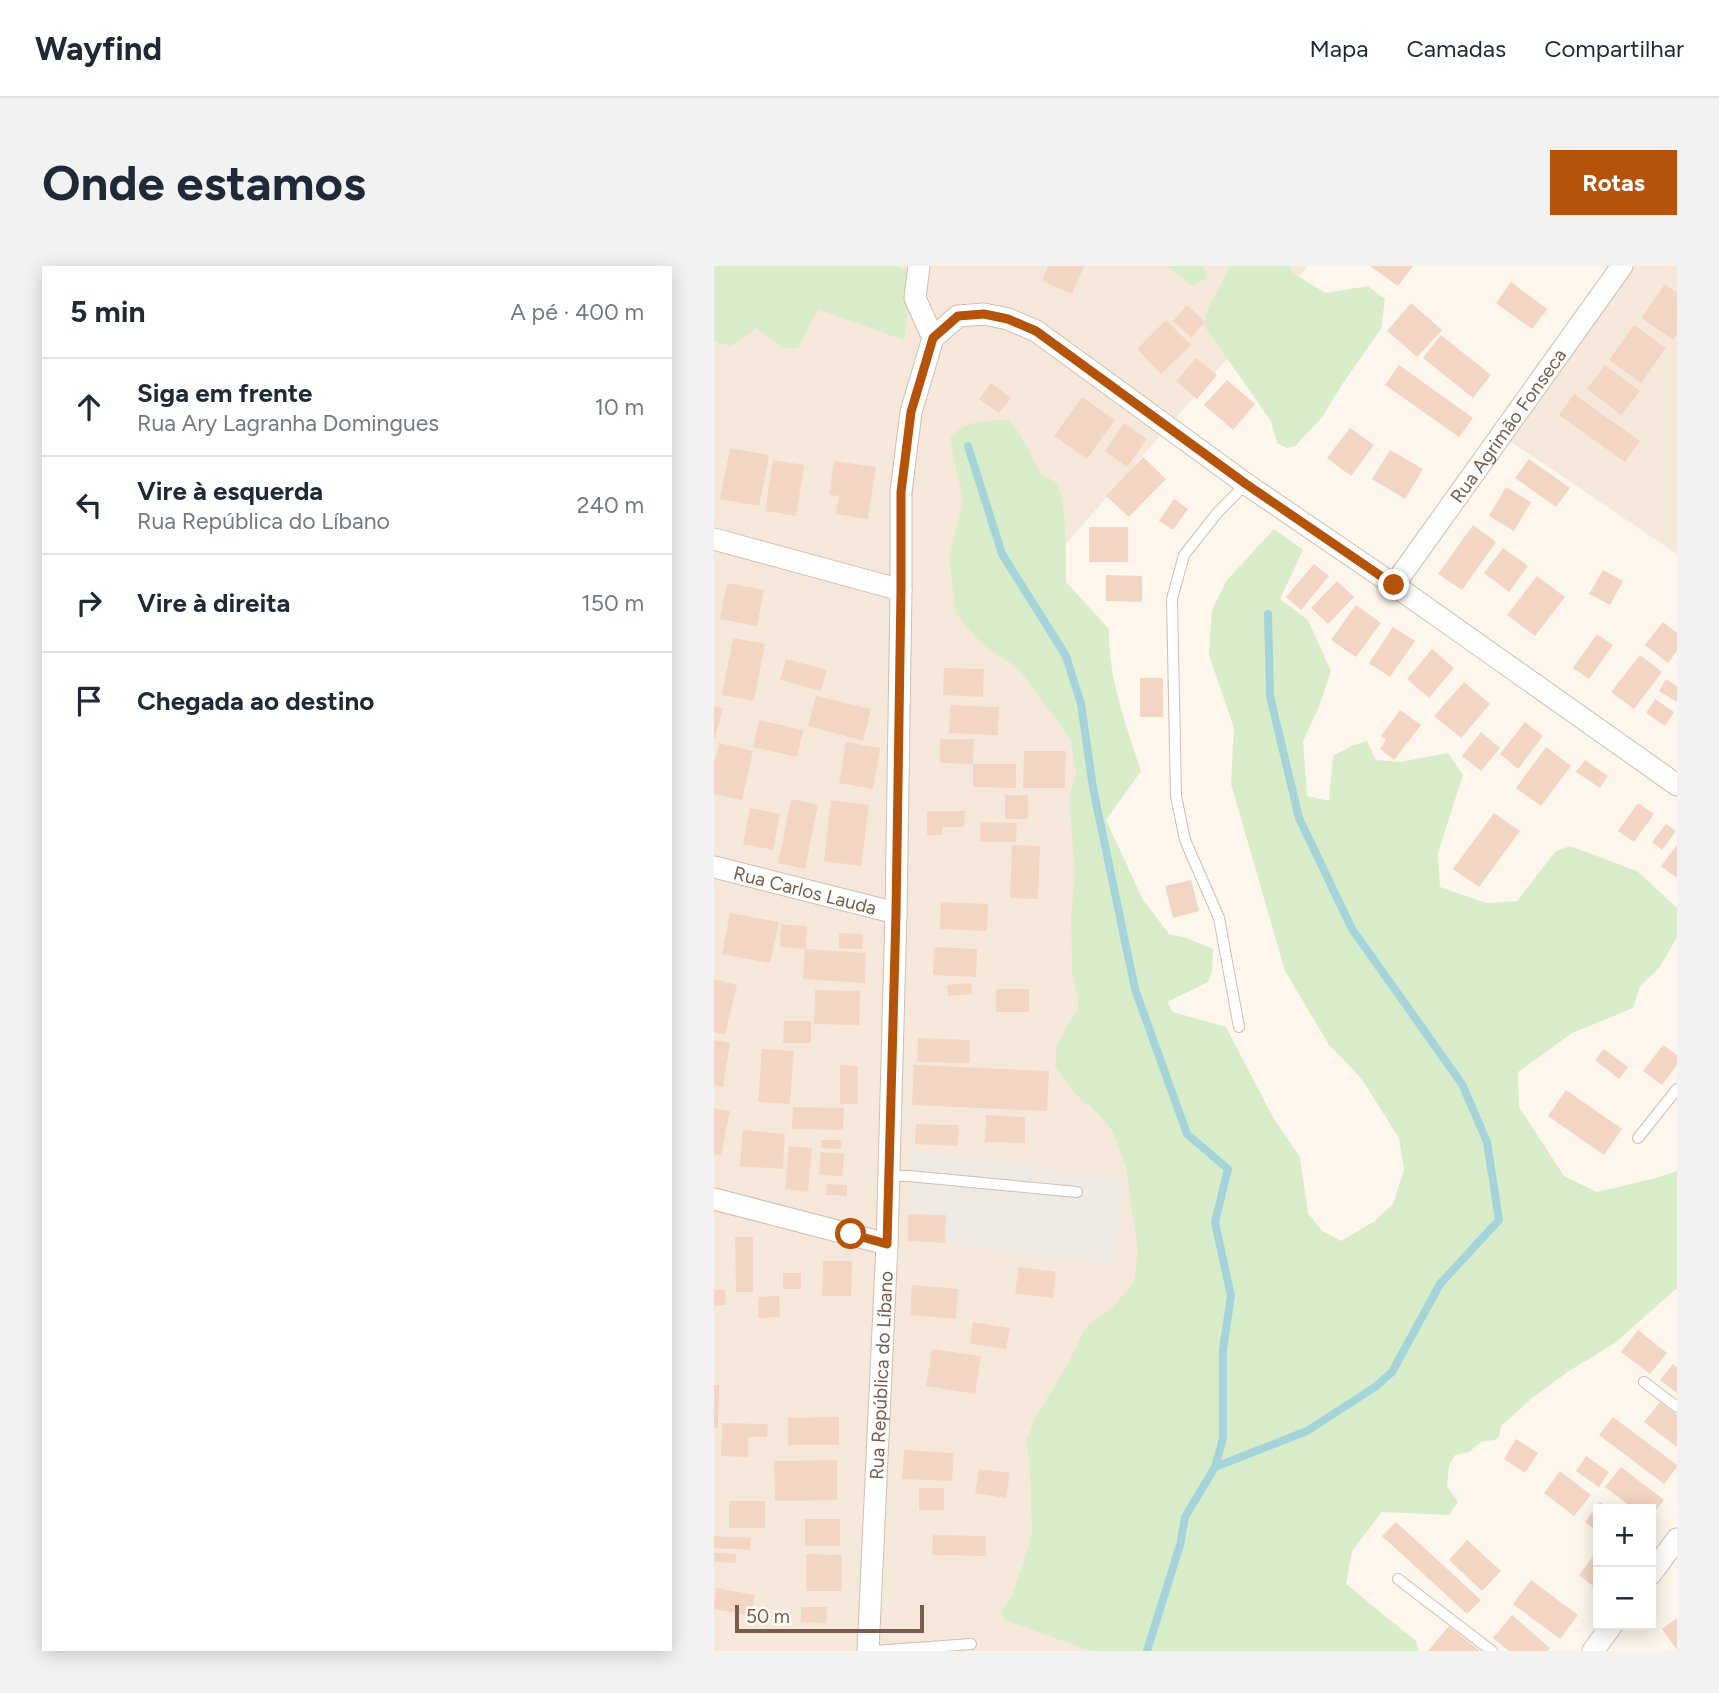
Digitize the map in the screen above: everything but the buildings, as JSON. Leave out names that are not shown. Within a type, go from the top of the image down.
[{"type":"street","points":[[919,266],[915,298],[933,338],[958,316],[984,314],[1008,319],[1036,331],[1246,484],[1677,785]]},
{"type":"street","name":"Rua Agrimão Fonseca","points":[[1394,585],[1622,266]]},
{"type":"street","name":"Rua República do Líbano","points":[[868,1651],[889,1177],[896,913],[901,492],[911,412],[933,338]]},
{"type":"street","points":[[714,539],[901,590]]},
{"type":"street","name":"Rua Carlos Lauda","points":[[714,867],[896,913]]},
{"type":"street","points":[[714,1199],[887,1244]]},
{"type":"street","points":[[1656,1567],[1677,1539]]},
{"type":"street","points":[[1592,1651],[1608,1630]]},
{"type":"lane","points":[[1239,1027],[1219,918],[1185,840],[1176,796],[1172,599],[1184,555],[1218,512],[1246,484]]},
{"type":"lane","points":[[1638,1138],[1677,1089]]},
{"type":"lane","points":[[889,1177],[1077,1192]]},
{"type":"lane","points":[[1644,1382],[1677,1407]]},
{"type":"lane","points":[[1398,1579],[1492,1651]]},
{"type":"lane","points":[[874,1651],[971,1644]]},
{"type":"shaded area","points":[[714,266],[1308,266],[1045,568],[1163,1215],[1093,1651],[714,1651]]},
{"type":"shaded area","points":[[1622,266],[1677,266],[1677,554],[1501,435]]},
{"type":"shaded area","points":[[910,1149],[1125,1180],[1113,1265],[945,1243],[908,1241]]},
{"type":"green space","points":[[714,266],[896,266],[914,274],[904,340],[818,309],[798,348],[783,348],[757,328],[730,346],[714,341]]},
{"type":"green space","points":[[1166,266],[1204,266],[1206,278],[1192,286]]},
{"type":"green space","points":[[1230,266],[1289,266],[1294,274],[1326,293],[1368,286],[1385,299],[1381,329],[1323,416],[1295,446],[1287,448],[1277,443],[1271,421],[1205,327],[1205,315]]},
{"type":"green space","points":[[1008,420],[1019,432],[1040,473],[1057,483],[1064,519],[1066,582],[1109,629],[1115,683],[1141,771],[1106,820],[1143,900],[1169,934],[1213,949],[1212,971],[1208,982],[1167,1002],[1173,1012],[1226,1027],[1274,1119],[1300,1157],[1308,1213],[1322,1231],[1341,1241],[1375,1221],[1393,1204],[1404,1170],[1399,1138],[1361,1078],[1329,1045],[1285,971],[1231,784],[1234,728],[1209,655],[1212,610],[1227,580],[1274,529],[1303,550],[1280,599],[1308,620],[1331,671],[1303,741],[1307,796],[1329,801],[1333,756],[1367,741],[1376,760],[1400,762],[1448,753],[1463,775],[1438,853],[1440,887],[1486,903],[1517,901],[1555,852],[1570,846],[1637,871],[1677,908],[1677,937],[1660,967],[1640,986],[1633,1008],[1572,1033],[1518,1072],[1519,1107],[1564,1176],[1597,1192],[1677,1171],[1677,1288],[1615,1343],[1532,1398],[1501,1426],[1499,1437],[1481,1442],[1469,1452],[1455,1455],[1449,1466],[1447,1486],[1458,1502],[1449,1515],[1382,1512],[1352,1551],[1346,1584],[1416,1641],[1419,1651],[1092,1651],[1004,1620],[1001,1612],[1012,1595],[1032,1534],[1027,1440],[1036,1416],[1067,1366],[1085,1328],[1113,1307],[1134,1282],[1138,1251],[1126,1168],[1113,1132],[1075,1093],[1055,1067],[1057,1045],[1079,1006],[1072,972],[1071,915],[1075,874],[1069,798],[1076,772],[1071,740],[1019,669],[982,644],[956,614],[949,557],[963,501],[950,439],[969,424]]},
{"type":"waterway","points":[[968,446],[1002,554],[1066,656],[1081,704],[1093,788],[1135,989],[1187,1134],[1228,1169],[1215,1222],[1231,1296],[1223,1349],[1223,1438],[1215,1467],[1185,1517],[1180,1545],[1147,1651]]},
{"type":"waterway","points":[[1215,1467],[1307,1431],[1375,1387],[1392,1372],[1440,1284],[1499,1220],[1487,1142],[1462,1084],[1352,929],[1299,818],[1270,696],[1268,614]]},
{"type":"route","points":[[851,1234],[887,1244],[896,913],[901,492],[911,412],[933,338],[958,316],[984,314],[1008,319],[1036,331],[1246,484],[1394,585]]}]
